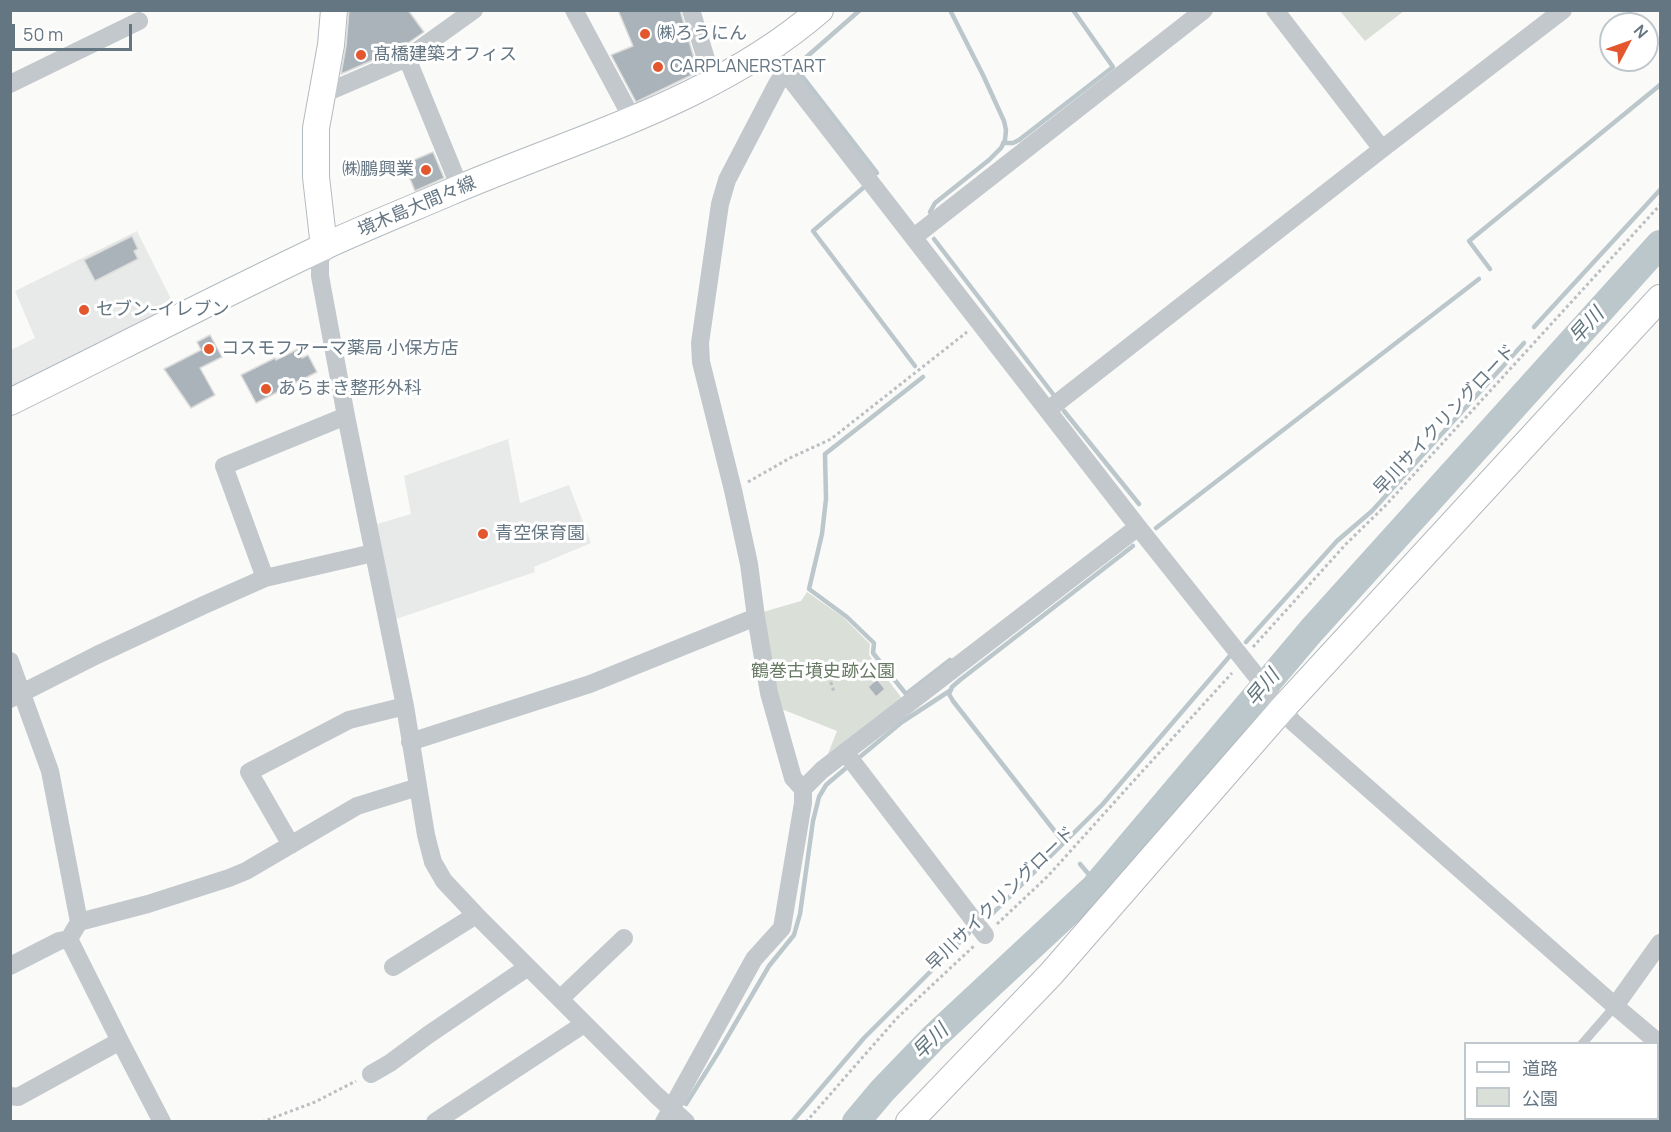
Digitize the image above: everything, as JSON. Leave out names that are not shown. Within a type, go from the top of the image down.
[{"type":"street","points":[[334,10],[331,45],[316,128],[316,177],[324,247],[320,261],[320,276],[405,706],[426,835],[433,862],[444,881],[476,915],[656,1095],[667,1115],[686,1122]]},
{"type":"street","points":[[323,94],[408,58],[474,10]]},
{"type":"street","points":[[574,10],[632,118]]},
{"type":"street","points":[[691,10],[713,82]]},
{"type":"street","points":[[914,237],[1204,10]]},
{"type":"street","points":[[1275,10],[1382,149]]},
{"type":"street","points":[[1048,411],[1563,10]]},
{"type":"street","name":"境木島大間々線","points":[[10,402],[324,247],[713,82],[770,48],[817,12]]},
{"type":"street","points":[[10,84],[139,21]]},
{"type":"street","points":[[770,48],[785,72],[979,323],[1293,722],[1658,1042]]},
{"type":"street","points":[[408,58],[460,188]]},
{"type":"street","points":[[667,1115],[754,959],[782,928],[803,803],[803,789],[793,778],[769,693],[749,564],[733,490],[700,362],[720,204],[728,180],[785,72]]},
{"type":"street","points":[[909,1122],[1051,974],[1280,706],[1660,298]]},
{"type":"street","points":[[265,578],[224,466],[346,416]]},
{"type":"street","points":[[803,789],[845,752],[1138,527]]},
{"type":"street","points":[[16,695],[118,645],[265,578],[374,553]]},
{"type":"street","points":[[410,742],[590,684],[756,617]]},
{"type":"street","points":[[10,661],[16,695],[50,771],[79,922],[69,939],[59,941],[10,966]]},
{"type":"street","points":[[291,844],[249,772],[349,720],[405,706]]},
{"type":"street","points":[[845,752],[985,935]]},
{"type":"street","points":[[79,922],[148,904],[229,878],[246,871],[357,806],[418,787]]},
{"type":"street","points":[[393,967],[476,915]]},
{"type":"street","points":[[560,999],[624,938]]},
{"type":"street","points":[[69,939],[162,1122]]},
{"type":"street","points":[[1615,1006],[1660,942]]},
{"type":"street","points":[[371,1074],[528,967]]},
{"type":"street","points":[[435,1122],[584,1024]]},
{"type":"street","points":[[10,1096],[18,1097],[120,1041]]},
{"type":"lane","points":[[1584,1042],[1615,1006]]},
{"type":"path","name":"早川サイクリングロード","points":[[806,1122],[897,1018],[1048,876],[1244,662],[1330,562],[1385,506],[1660,205]]},
{"type":"path","points":[[733,490],[790,458],[831,439],[979,323]]},
{"type":"path","points":[[825,665],[834,692]]},
{"type":"path","points":[[262,1122],[315,1102],[371,1074]]},
{"type":"shaded area","points":[[137,231],[176,309],[11,391],[11,350],[35,338],[15,291]]},
{"type":"shaded area","name":"青空保育園","points":[[508,439],[520,503],[569,485],[591,543],[534,567],[535,572],[396,619],[377,524],[411,514],[404,476]]},
{"type":"green space","points":[[1340,11],[1404,11],[1365,41]]},
{"type":"green space","name":"鶴巻古墳史跡公園","points":[[807,592],[843,617],[870,644],[869,655],[904,701],[826,759],[837,731],[779,708],[763,612],[801,601]]},
{"type":"building","name":"髙橋建築オフィス","points":[[349,10],[408,10],[424,32],[401,48],[341,74]]},
{"type":"building","name":"CARPLANERSTART","points":[[618,10],[680,10],[698,72],[636,102],[611,55],[633,46]]},
{"type":"building","name":"㈱鵬興業","points":[[433,152],[444,178],[415,191],[404,164]]},
{"type":"building","points":[[132,236],[138,249],[134,251],[138,259],[95,281],[84,260]]},
{"type":"building","points":[[210,335],[222,357],[200,368],[215,395],[191,408],[164,369],[201,350],[197,342]]},
{"type":"building","name":"あらまき整形外科","points":[[298,349],[302,358],[308,355],[317,372],[256,403],[241,375]]},
{"type":"building","points":[[877,679],[885,689],[876,697],[868,687]]},
{"type":"waterway","points":[[860,10],[795,67],[877,173]]},
{"type":"waterway","points":[[930,212],[935,203],[1001,148],[1006,130],[983,75],[950,10]]},
{"type":"waterway","points":[[1003,143],[1013,143],[1019,140],[1113,67],[1073,10]]},
{"type":"waterway","points":[[1490,269],[1469,241],[1660,85]]},
{"type":"waterway","points":[[863,188],[813,231],[915,366]]},
{"type":"waterway","points":[[1534,327],[1660,190]]},
{"type":"waterway","points":[[934,239],[1053,394]]},
{"type":"waterway","name":"早川","points":[[856,1122],[882,1091],[934,1037],[1094,888],[1311,631],[1660,244]]},
{"type":"waterway","points":[[1156,528],[1479,279]]},
{"type":"waterway","points":[[1246,642],[1337,541],[1372,511],[1524,343]]},
{"type":"waterway","points":[[923,377],[825,454],[826,499],[822,534],[809,589],[847,617],[874,643],[873,653],[906,694],[950,660]]},
{"type":"waterway","points":[[1064,411],[1139,504]]},
{"type":"waterway","points":[[1064,843],[949,694],[952,687],[960,680],[1133,546]]},
{"type":"waterway","points":[[991,915],[1102,805],[1229,657]]},
{"type":"waterway","points":[[861,756],[902,722],[951,690]]},
{"type":"waterway","points":[[686,1104],[769,966],[794,935],[800,914],[813,821],[819,797],[826,785],[846,768]]},
{"type":"waterway","points":[[1080,864],[1097,884]]},
{"type":"waterway","points":[[792,1122],[864,1038],[969,933]]},
{"type":"place","name":"㈱ろうにん","points":[[645,34]]},
{"type":"place","name":"髙橋建築オフィス","points":[[361,55]]},
{"type":"place","name":"CARPLANERSTART","points":[[658,67]]},
{"type":"place","name":"㈱鵬興業","points":[[426,170]]},
{"type":"place","name":"セブン-イレブン","points":[[84,310]]},
{"type":"place","name":"コスモファーマ薬局 小保方店","points":[[209,349]]},
{"type":"place","name":"あらまき整形外科","points":[[266,389]]},
{"type":"place","name":"青空保育園","points":[[483,534]]}]
